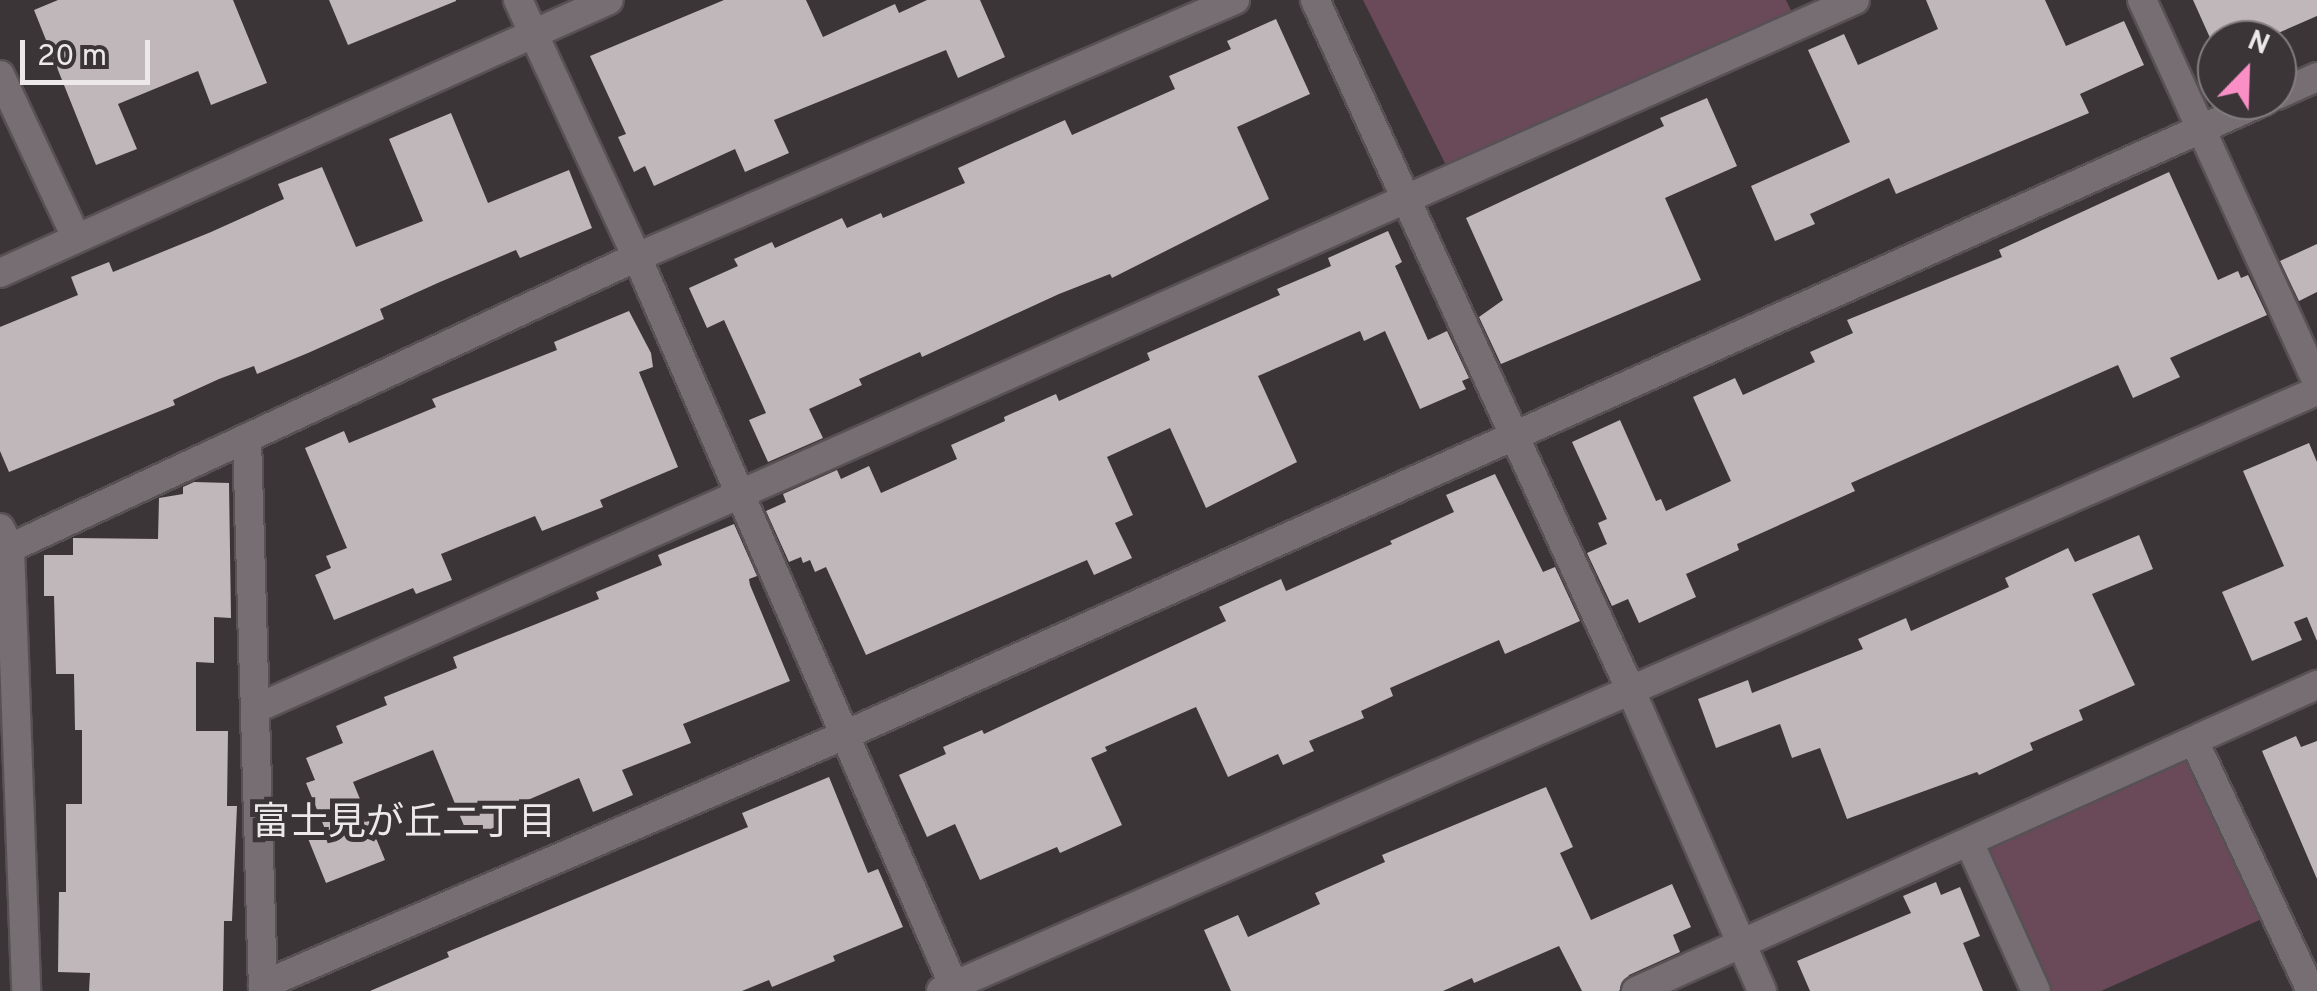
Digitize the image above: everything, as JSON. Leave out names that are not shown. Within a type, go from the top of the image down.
[{"type":"street","points":[[518,0],[638,257],[845,735],[950,989],[2317,391]]},
{"type":"street","points":[[0,273],[609,0]]},
{"type":"street","points":[[26,991],[5,538],[247,438],[638,257],[1236,0]]},
{"type":"street","points":[[1315,0],[1632,691],[1762,991]]},
{"type":"street","points":[[255,708],[1855,0]]},
{"type":"street","points":[[2142,0],[2317,383]]},
{"type":"street","points":[[0,74],[76,237]]},
{"type":"street","points":[[247,438],[263,988],[845,735],[2222,120]]},
{"type":"street","points":[[1636,991],[2317,685]]},
{"type":"street","points":[[2194,740],[2312,991]]},
{"type":"street","points":[[1969,842],[2036,991]]},
{"type":"shaded area","points":[[1363,0],[1786,0],[1798,25],[1453,179]]},
{"type":"shaded area","points":[[2194,741],[2275,913],[2101,991],[2036,991],[1969,842]]},
{"type":"building","points":[[58,0],[233,0],[267,83],[211,105],[198,71],[118,104],[137,149],[96,165],[34,10]]},
{"type":"building","points":[[329,0],[456,0],[456,1],[348,45]]},
{"type":"building","points":[[724,0],[806,0],[823,37],[895,4],[899,13],[927,0],[980,0],[1005,57],[958,78],[946,50],[774,120],[789,153],[745,172],[735,149],[654,186],[645,166],[634,172],[618,137],[626,134],[590,56]]},
{"type":"building","points":[[1926,0],[2045,0],[2066,46],[2124,21],[2144,65],[2080,94],[2089,113],[1896,194],[1889,178],[1810,214],[1815,224],[1775,241],[1751,186],[1850,142],[1808,50],[1844,34],[1858,65],[1938,29]]},
{"type":"building","points":[[2193,0],[2317,0],[2317,16],[2297,25],[2297,20],[2202,20]]},
{"type":"building","points":[[1276,19],[1310,94],[1237,127],[1269,199],[1112,278],[1110,274],[1059,294],[922,357],[920,352],[859,379],[862,385],[809,409],[823,438],[768,462],[749,420],[766,413],[724,320],[707,328],[689,288],[738,266],[734,259],[772,242],[775,248],[842,218],[847,228],[881,213],[883,218],[965,183],[958,168],[1065,120],[1072,135],[1175,89],[1169,76],[1231,49],[1227,41]]},
{"type":"building","points":[[1707,98],[1737,166],[1665,198],[1701,280],[1501,364],[1479,317],[1503,300],[1466,218],[1664,126],[1660,118]]},
{"type":"building","points":[[451,113],[488,203],[569,170],[592,228],[520,258],[516,250],[380,309],[384,319],[308,353],[257,374],[254,366],[219,379],[173,400],[175,405],[9,472],[0,451],[0,327],[78,295],[71,277],[109,262],[113,272],[211,232],[284,199],[278,184],[322,167],[356,247],[423,221],[389,139]]},
{"type":"building","points":[[2169,172],[2218,280],[2238,271],[2241,278],[2248,275],[2267,315],[2170,358],[2180,377],[2133,398],[2118,365],[1851,483],[1855,491],[1737,544],[1739,550],[1686,574],[1696,597],[1639,623],[1628,599],[1612,606],[1587,553],[1607,544],[1598,523],[1607,519],[1572,442],[1620,420],[1656,501],[1661,499],[1666,511],[1731,481],[1693,397],[1735,378],[1743,395],[1815,362],[1810,352],[1853,333],[1847,320],[2002,257],[1999,250]]},
{"type":"building","points":[[1388,231],[1402,262],[1395,266],[1428,340],[1447,331],[1469,378],[1462,381],[1466,389],[1420,409],[1385,331],[1364,341],[1360,331],[1258,376],[1297,462],[1206,508],[1170,428],[1107,457],[1133,515],[1115,523],[1132,558],[1094,575],[1087,560],[866,655],[826,567],[815,572],[810,560],[803,563],[801,557],[789,562],[766,511],[786,502],[783,494],[837,470],[841,479],[869,466],[881,493],[957,459],[951,445],[1005,421],[1004,417],[1056,394],[1059,401],[1150,360],[1147,353],[1280,295],[1277,289],[1331,266],[1328,258]]},
{"type":"building","points":[[2317,244],[2317,292],[2299,301],[2280,261]]},
{"type":"building","points":[[629,311],[651,353],[653,367],[639,372],[678,467],[600,500],[603,507],[542,531],[535,516],[441,554],[452,580],[416,594],[413,588],[334,620],[315,575],[331,568],[326,556],[347,548],[305,448],[344,431],[349,443],[436,407],[432,399],[557,350],[554,342]]},
{"type":"building","points":[[2309,443],[2317,462],[2317,641],[2307,617],[2294,622],[2302,640],[2252,661],[2222,592],[2284,566],[2243,471]]},
{"type":"building","points":[[1495,474],[1543,572],[1555,567],[1580,621],[1505,654],[1499,640],[1390,688],[1393,696],[1361,711],[1364,718],[1309,741],[1314,751],[1283,765],[1278,754],[1228,777],[1196,707],[1105,747],[1107,751],[1091,758],[1122,825],[1060,853],[1057,847],[980,880],[955,824],[927,837],[899,775],[946,754],[943,747],[982,730],[984,734],[1226,621],[1219,607],[1281,579],[1286,591],[1392,544],[1390,541],[1454,512],[1446,495]]},
{"type":"building","points":[[194,482],[229,483],[231,618],[214,617],[214,663],[196,662],[196,731],[228,731],[227,806],[237,806],[232,921],[224,921],[223,991],[89,991],[90,973],[58,972],[59,892],[66,892],[66,804],[82,804],[82,730],[75,730],[74,674],[56,674],[54,596],[44,596],[44,555],[73,555],[73,538],[158,539],[159,498],[183,494],[183,487]]},
{"type":"building","points":[[734,524],[757,576],[749,579],[750,585],[790,681],[683,724],[691,743],[622,770],[633,795],[593,812],[579,778],[500,812],[505,823],[469,838],[433,750],[353,782],[385,860],[326,883],[307,836],[325,829],[306,783],[315,780],[306,758],[343,743],[336,726],[387,705],[384,697],[457,668],[453,657],[599,599],[596,592],[662,565],[658,555]]},
{"type":"building","points":[[2139,535],[2153,569],[2092,594],[2135,685],[2079,710],[2083,720],[2030,743],[2033,750],[1979,775],[1977,772],[1847,819],[1820,748],[1792,758],[1780,724],[1716,748],[1698,699],[1748,680],[1752,693],[1863,649],[1858,639],[1906,618],[1911,631],[2009,587],[2005,578],[2068,548],[2075,562]]},
{"type":"building","points":[[2296,736],[2301,747],[2317,741],[2317,879],[2262,751]]},
{"type":"building","points":[[829,777],[868,873],[878,869],[903,927],[833,956],[835,961],[772,987],[769,980],[742,991],[370,991],[449,957],[447,952],[748,827],[742,813]]},
{"type":"building","points":[[1546,787],[1573,847],[1560,853],[1591,920],[1672,884],[1691,927],[1673,935],[1680,952],[1629,975],[1619,991],[1582,991],[1559,946],[1474,983],[1472,978],[1443,991],[1231,991],[1204,930],[1238,915],[1248,937],[1320,904],[1315,893],[1385,862],[1382,855]]},
{"type":"building","points":[[1936,882],[1941,895],[1960,887],[1980,936],[1963,943],[1983,991],[1810,991],[1797,961],[1911,913],[1903,896]]},
{"type":"district","name":"富士見が丘二丁目","points":[[404,825]]}]
